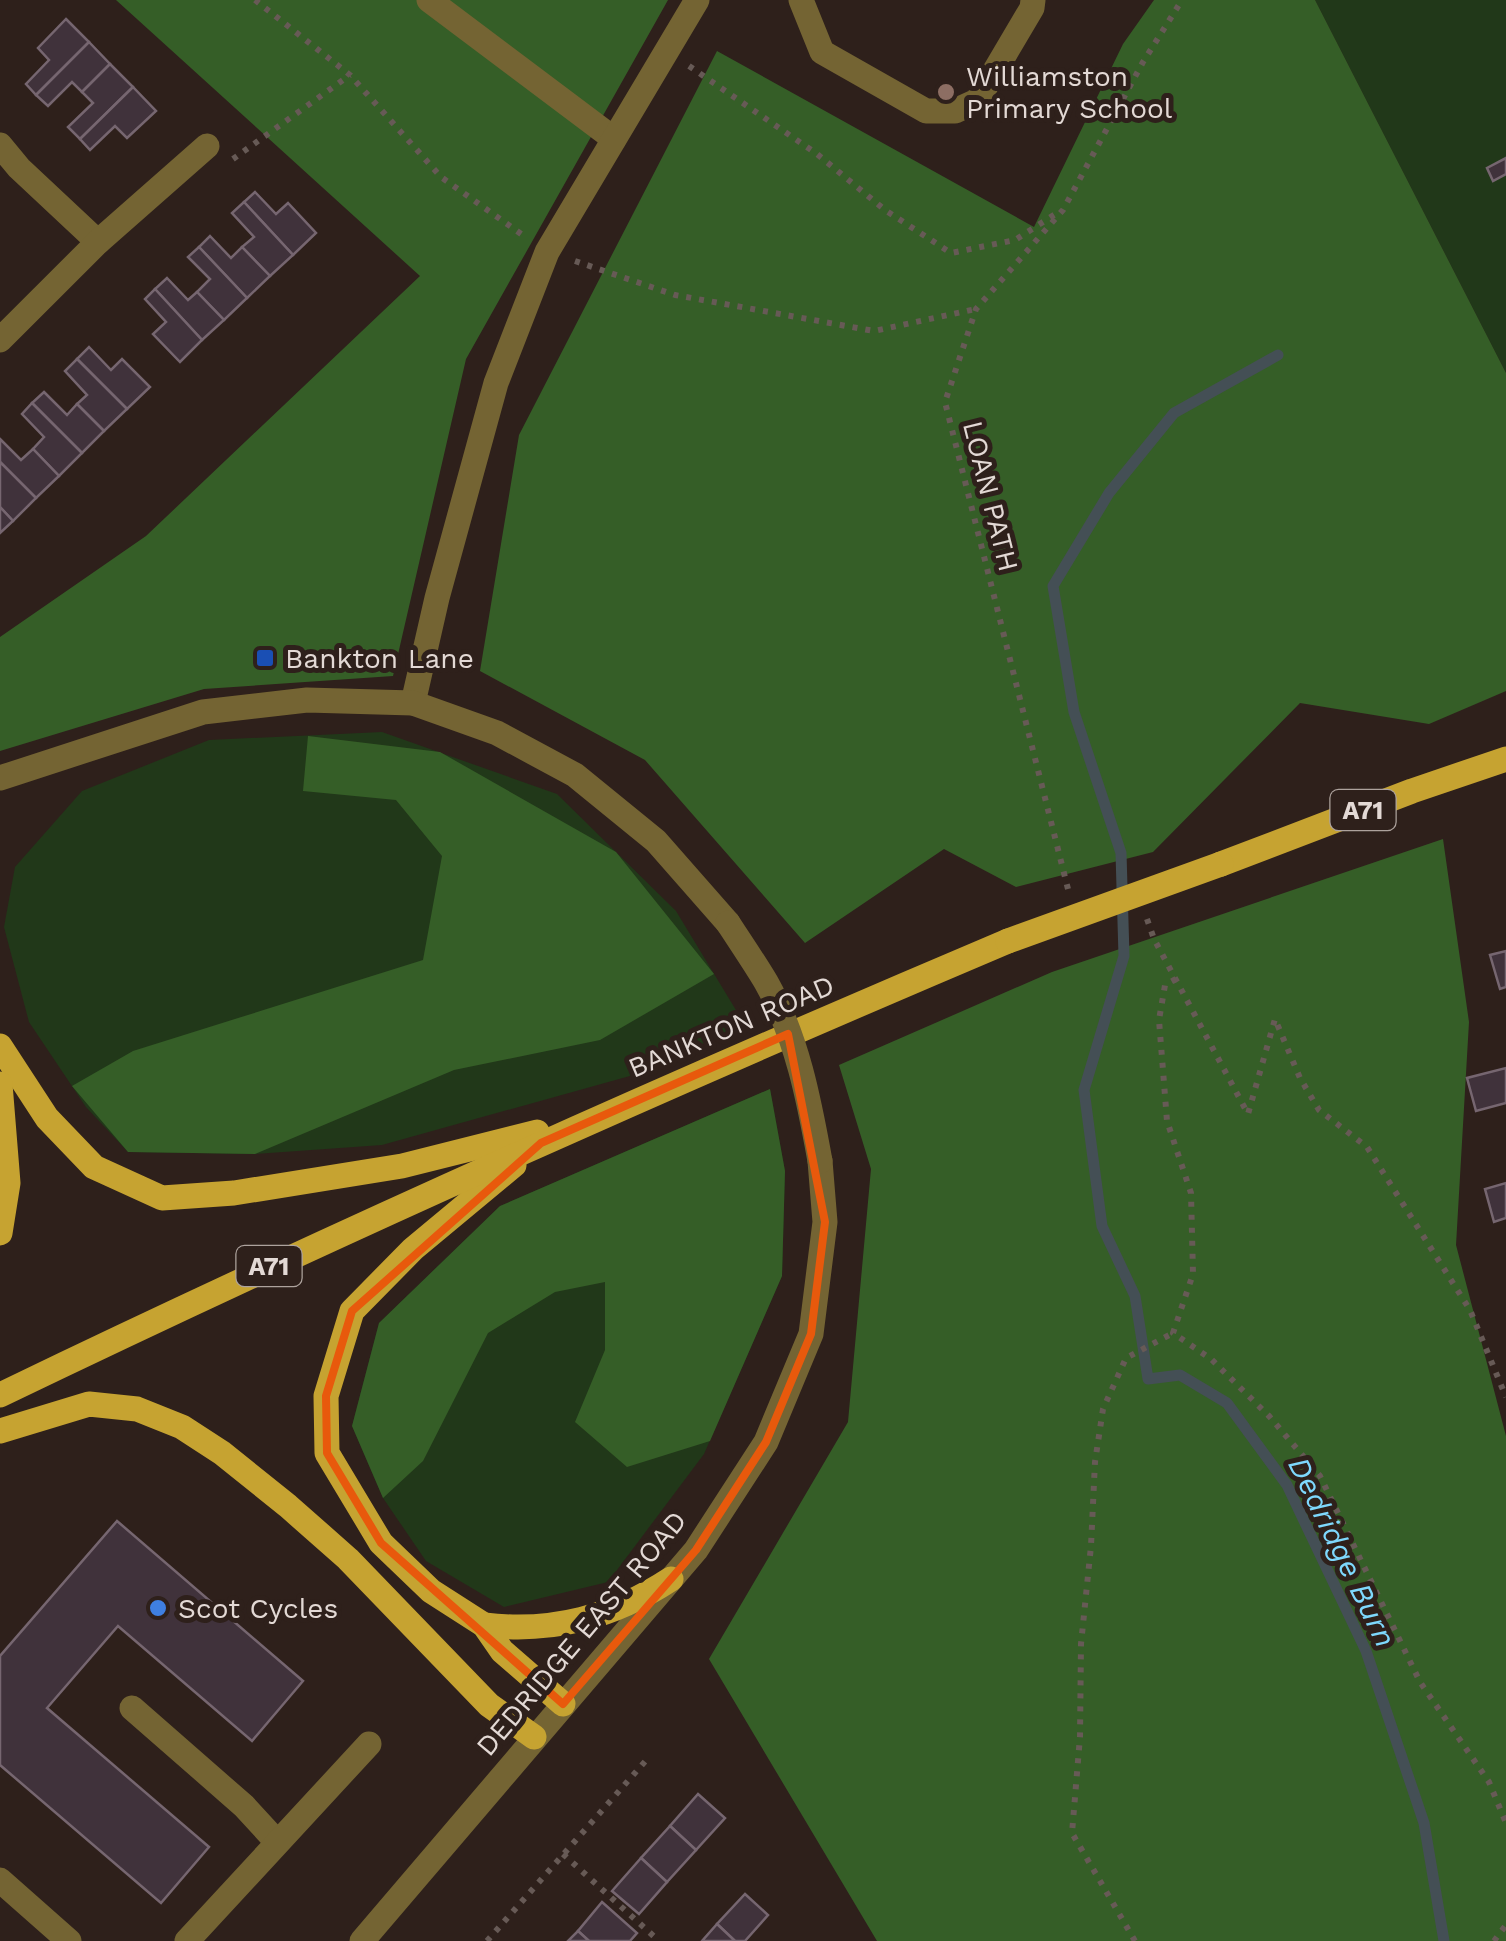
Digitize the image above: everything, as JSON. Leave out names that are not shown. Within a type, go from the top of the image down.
[{"type":"main road","name":"BANKTON ROAD","points":[[0,1396],[275,1263],[596,1117],[1008,941],[1506,760]]},
{"type":"main road","points":[[0,1046],[47,1118],[94,1167],[162,1198],[234,1193],[402,1166],[596,1117]]},
{"type":"main road","points":[[0,1084],[8,1183],[0,1233]]},
{"type":"main road","points":[[541,1143],[413,1249],[352,1311],[326,1396],[327,1453],[381,1543],[431,1591],[484,1625],[502,1651],[564,1704]]},
{"type":"main road","points":[[0,1431],[89,1404],[137,1409],[182,1428],[288,1506],[348,1559],[489,1705],[534,1737]]},
{"type":"main road","points":[[484,1625],[512,1628],[572,1623],[622,1607],[671,1579]]},
{"type":"street","points":[[429,0],[614,139]]},
{"type":"street","points":[[413,703],[437,598],[496,383],[547,252],[697,0]]},
{"type":"street","points":[[803,1],[822,52],[926,111],[955,111],[977,101],[1032,8],[1033,0]]},
{"type":"street","points":[[0,145],[98,242]]},
{"type":"street","points":[[0,340],[98,242],[206,146]]},
{"type":"street","name":"DEDRIDGE EAST ROAD","points":[[0,778],[204,712],[307,700],[413,703],[497,733],[576,775],[656,842],[728,923],[768,985],[808,1094],[826,1222],[811,1334],[766,1442],[696,1550],[362,1941]]},
{"type":"street","points":[[132,1708],[244,1806],[277,1842]]},
{"type":"street","points":[[187,1941],[370,1744]]},
{"type":"street","points":[[0,1880],[68,1941]]},
{"type":"path","name":"LOAN PATH","points":[[1066,882],[945,402],[976,309],[1063,210],[1143,62],[1182,0]]},
{"type":"path","points":[[668,50],[951,254],[1014,240],[1063,210]]},
{"type":"path","points":[[206,146],[230,162],[350,76]]},
{"type":"path","points":[[1154,939],[1248,1114],[1275,1019],[1300,1078],[1319,1110],[1367,1147],[1470,1310],[1506,1397]]},
{"type":"path","points":[[1134,1941],[1072,1833],[1080,1736],[1081,1644],[1095,1462],[1103,1409],[1126,1358],[1173,1333],[1193,1274],[1191,1193],[1168,1122],[1158,1020],[1165,986],[1176,980]]},
{"type":"path","points":[[1173,1333],[1210,1359],[1269,1416],[1320,1476],[1420,1682],[1489,1782],[1506,1823]]},
{"type":"path","points":[[487,1941],[649,1757]]},
{"type":"path","points":[[563,1854],[658,1941]]},
{"type":"path","points":[[1494,1941],[1506,1926]]},
{"type":"highlighted area","points":[[788,1034],[825,1222],[811,1334],[766,1442],[696,1550],[563,1704],[381,1543],[327,1453],[326,1396],[352,1311],[541,1143]]},
{"type":"green space","points":[[116,0],[668,0],[466,359],[393,676],[204,689],[0,751],[0,637],[146,536],[420,276]]},
{"type":"green space","points":[[1154,0],[1315,0],[1506,373],[1506,691],[1429,724],[1300,703],[1153,852],[1016,887],[944,849],[805,943],[645,760],[480,671],[519,435],[717,51],[1034,227],[1123,44]]},
{"type":"green space","points":[[1315,0],[1506,0],[1506,373]]},
{"type":"green space","points":[[382,732],[557,794],[676,911],[745,1025],[637,1074],[382,1145],[255,1154],[128,1152],[86,1107],[29,1022],[4,927],[15,867],[82,791],[209,740]]},
{"type":"green space","points":[[308,736],[440,752],[616,852],[714,974],[600,1040],[454,1070],[255,1154],[128,1152],[72,1086],[133,1051],[423,960],[442,856],[396,800],[303,791]]},
{"type":"green space","points":[[1443,839],[1469,1022],[1456,1245],[1506,1436],[1506,1941],[877,1941],[709,1659],[848,1422],[871,1169],[839,1065],[1052,972]]},
{"type":"green space","points":[[770,1089],[785,1171],[782,1276],[704,1454],[608,1582],[504,1607],[426,1561],[383,1498],[352,1426],[379,1323],[500,1206]]},
{"type":"green space","points":[[770,1089],[785,1171],[782,1276],[710,1441],[627,1467],[575,1422],[605,1350],[605,1282],[555,1292],[488,1333],[423,1461],[383,1498],[352,1426],[379,1323],[500,1206]]},
{"type":"building","points":[[66,19],[89,42],[36,95],[26,84],[49,60],[38,48]]},
{"type":"building","points":[[89,42],[110,64],[82,92],[72,82],[48,106],[36,95]]},
{"type":"building","points":[[110,64],[133,87],[80,139],[68,127],[93,103],[82,92]]},
{"type":"building","points":[[133,87],[156,111],[127,138],[115,126],[90,150],[80,139]]},
{"type":"building","points":[[1506,158],[1506,174],[1493,181],[1487,168]]},
{"type":"building","points":[[255,192],[276,214],[288,203],[316,233],[293,255],[244,202]]},
{"type":"building","points":[[244,202],[293,255],[270,276],[242,247],[254,237],[232,213]]},
{"type":"building","points":[[210,236],[231,258],[242,247],[270,276],[247,298],[199,247]]},
{"type":"building","points":[[199,247],[247,298],[224,320],[197,292],[210,279],[188,257]]},
{"type":"building","points":[[167,278],[188,300],[197,292],[224,320],[202,340],[155,289]]},
{"type":"building","points":[[155,289],[202,340],[180,362],[153,334],[166,322],[145,299]]},
{"type":"building","points":[[89,347],[111,370],[122,359],[150,387],[127,409],[77,359]]},
{"type":"building","points":[[77,359],[127,409],[104,431],[77,404],[87,395],[65,371]]},
{"type":"building","points":[[44,392],[67,415],[77,404],[104,431],[82,453],[32,403]]},
{"type":"building","points":[[32,403],[82,453],[59,476],[33,449],[44,437],[22,414]]},
{"type":"building","points":[[0,439],[21,460],[33,449],[59,476],[36,498],[0,462]]},
{"type":"building","points":[[0,462],[36,498],[13,521],[0,507]]},
{"type":"building","points":[[0,507],[13,521],[0,533]]},
{"type":"building","points":[[1506,951],[1506,987],[1500,989],[1490,955]]},
{"type":"building","points":[[1506,1068],[1506,1103],[1476,1111],[1467,1078]]},
{"type":"building","points":[[1506,1183],[1506,1218],[1494,1222],[1485,1189]]},
{"type":"building","points":[[117,1521],[303,1681],[252,1741],[118,1626],[47,1708],[209,1847],[161,1903],[0,1765],[0,1656]]},
{"type":"building","points":[[698,1794],[725,1818],[696,1850],[670,1826]]},
{"type":"building","points":[[670,1826],[696,1850],[667,1882],[641,1858]]},
{"type":"building","points":[[641,1858],[667,1882],[639,1914],[612,1891]]},
{"type":"building","points":[[745,1894],[768,1915],[745,1941],[735,1941],[717,1924]]},
{"type":"building","points":[[602,1902],[637,1933],[630,1941],[589,1941],[578,1931]]},
{"type":"building","points":[[717,1924],[735,1941],[702,1941]]},
{"type":"building","points":[[578,1931],[589,1941],[568,1941]]},
{"type":"waterway","name":"Dedridge Burn","points":[[1278,355],[1174,413],[1109,493],[1053,586],[1074,712],[1121,853],[1124,956],[1084,1090],[1102,1226],[1135,1296],[1148,1379],[1180,1375],[1227,1403],[1287,1485],[1366,1651],[1424,1823],[1444,1941]]},
{"type":"place","name":"Williamston Primary School","points":[[946,92]]},
{"type":"place","name":"Bankton Lane","points":[[265,658]]},
{"type":"place","name":"Scot Cycles","points":[[158,1608]]}]
